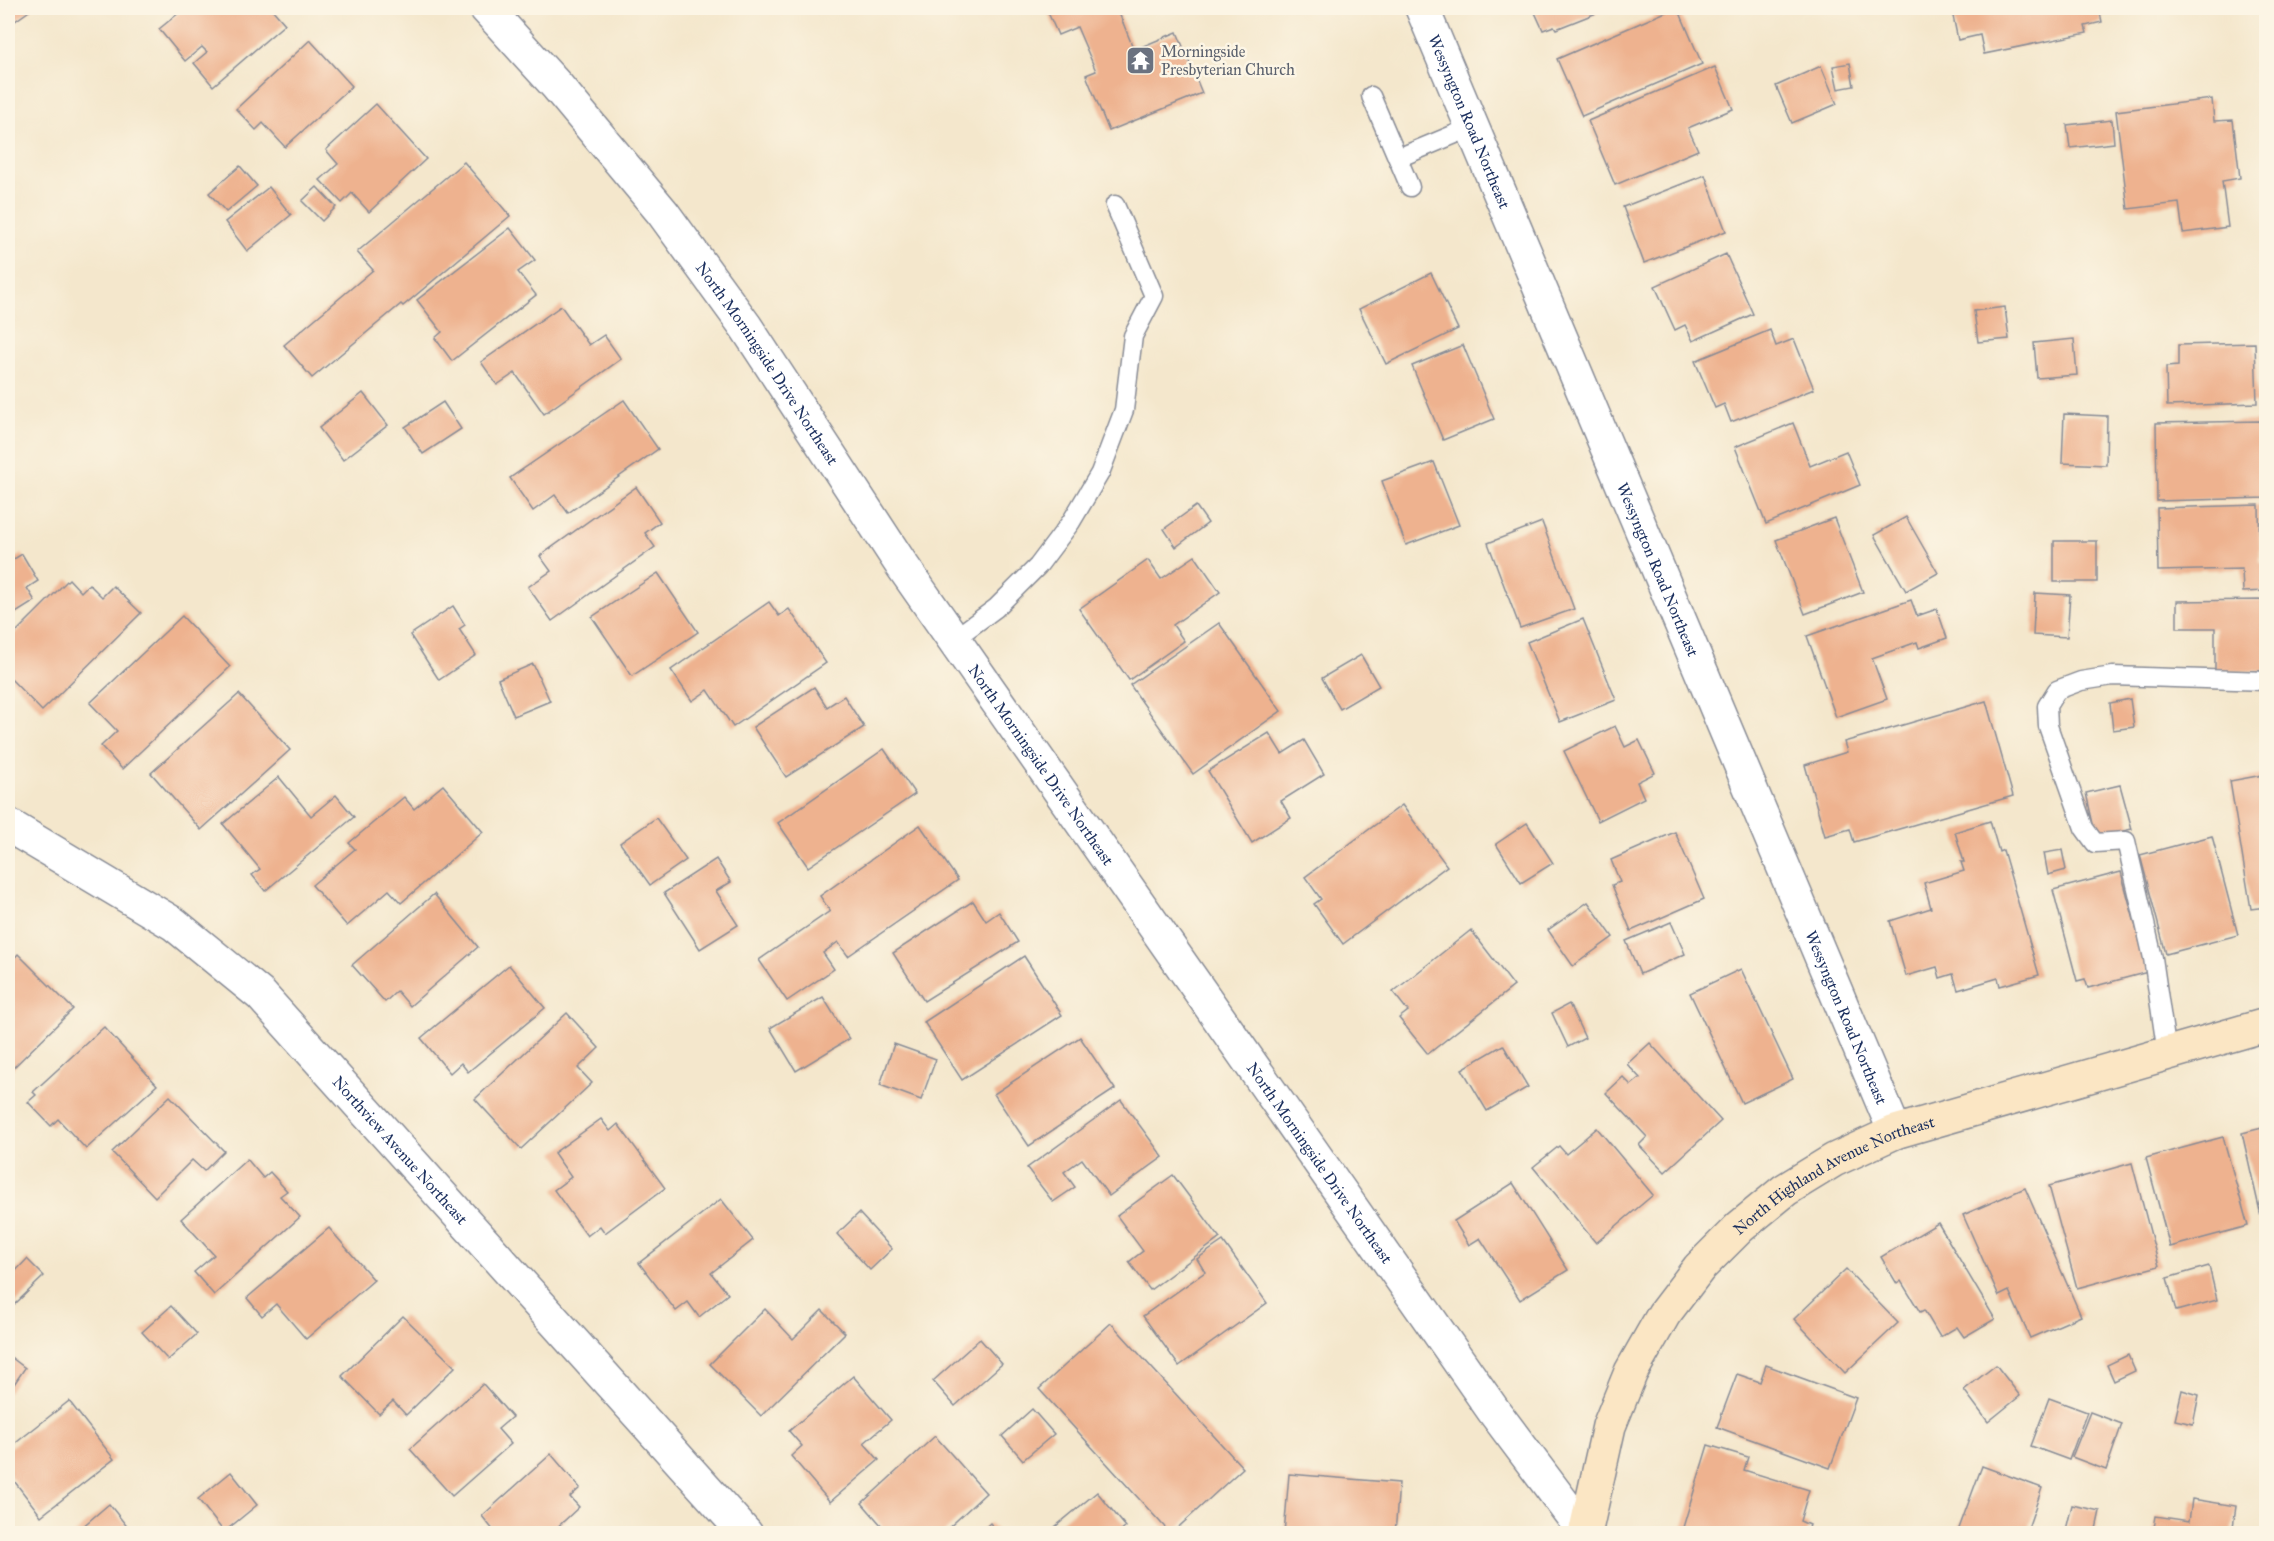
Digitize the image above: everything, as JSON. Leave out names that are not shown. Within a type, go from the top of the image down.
[{"type":"street","name":"North Morningside Drive Northeast","points":[[486,8],[557,86],[663,213],[746,327],[901,564],[1493,1410],[1585,1533]]},
{"type":"street","name":"Wessyngton Road Northeast","points":[[1422,8],[1895,1132]]},
{"type":"street","name":"Northview Avenue Northeast","points":[[8,825],[174,924],[261,995],[746,1533]]},
{"type":"street","name":"North Highland Avenue Northeast","points":[[1585,1533],[1609,1426],[1631,1372],[1664,1314],[1699,1268],[1740,1227],[1785,1190],[1834,1160],[1895,1132],[2266,1025]]},
{"type":"lane","points":[[1371,96],[1410,187]]},
{"type":"lane","points":[[1398,158],[1472,127]]},
{"type":"lane","points":[[954,639],[996,608],[1038,566],[1071,522],[1100,473],[1124,410],[1133,336],[1154,296],[1115,205]]},
{"type":"lane","points":[[2167,1054],[2153,958],[2126,841],[2095,843],[2084,828],[2048,726],[2047,706],[2057,690],[2081,681],[2113,676],[2266,681]]},
{"type":"building","points":[[8,8],[31,8],[32,9],[8,26]]},
{"type":"building","points":[[185,8],[271,8],[285,24],[213,86],[194,63],[207,52],[202,47],[185,61],[159,29]]},
{"type":"building","name":"Morningside Presbyterian Church","points":[[1046,8],[1117,8],[1134,50],[1177,32],[1202,93],[1109,131],[1086,75],[1096,71],[1077,27],[1058,35]]},
{"type":"building","points":[[1533,8],[1609,8],[1556,29],[1554,26],[1543,30]]},
{"type":"building","points":[[1678,8],[1702,64],[1582,116],[1557,59]]},
{"type":"building","points":[[1968,8],[2099,8],[2102,22],[2085,26],[2087,33],[1984,54],[1980,35],[1958,40],[1952,11]]},
{"type":"building","points":[[310,40],[352,86],[285,147],[263,123],[256,130],[236,109]]},
{"type":"building","points":[[1850,63],[1854,86],[1838,89],[1833,66]]},
{"type":"building","points":[[1821,66],[1837,104],[1792,123],[1776,86]]},
{"type":"building","points":[[1715,67],[1733,109],[1688,128],[1698,150],[1615,185],[1588,121]]},
{"type":"building","points":[[2212,99],[2214,121],[2233,120],[2240,178],[2222,181],[2228,227],[2183,233],[2179,203],[2128,209],[2116,111]]},
{"type":"building","points":[[376,104],[426,159],[369,212],[352,193],[342,203],[320,180],[338,164],[326,150]]},
{"type":"building","points":[[2112,120],[2114,143],[2070,148],[2067,125]]},
{"type":"building","points":[[464,162],[510,216],[403,306],[401,304],[312,378],[284,345],[373,270],[357,252]]},
{"type":"building","points":[[240,166],[257,186],[226,212],[209,193]]},
{"type":"building","points":[[1705,175],[1726,231],[1644,263],[1623,207]]},
{"type":"building","points":[[269,187],[291,215],[247,251],[225,222]]},
{"type":"building","points":[[317,187],[336,207],[322,221],[302,201]]},
{"type":"building","points":[[510,228],[535,260],[518,272],[536,295],[452,361],[435,338],[442,332],[417,300]]},
{"type":"building","points":[[1726,254],[1753,314],[1693,341],[1685,325],[1675,330],[1655,286]]},
{"type":"building","points":[[1431,273],[1458,329],[1386,364],[1359,309]]},
{"type":"building","points":[[561,306],[589,345],[604,335],[621,359],[544,414],[515,373],[497,385],[481,362]]},
{"type":"building","points":[[2005,307],[2009,339],[1978,342],[1974,311]]},
{"type":"building","points":[[1770,330],[1776,346],[1794,339],[1814,389],[1731,422],[1724,404],[1715,408],[1695,361]]},
{"type":"building","points":[[2074,339],[2077,375],[2037,378],[2034,343]]},
{"type":"building","points":[[2255,343],[2257,403],[2167,406],[2166,367],[2178,366],[2178,345]]},
{"type":"building","points":[[1463,345],[1494,419],[1443,440],[1412,366]]},
{"type":"building","points":[[363,393],[388,425],[343,460],[319,428]]},
{"type":"building","points":[[624,400],[658,449],[568,513],[555,495],[533,511],[510,478]]},
{"type":"building","points":[[443,402],[461,429],[423,454],[405,427]]},
{"type":"building","points":[[2064,414],[2107,416],[2106,465],[2062,463]]},
{"type":"building","points":[[2260,421],[2261,463],[2266,463],[2266,498],[2157,501],[2156,423]]},
{"type":"building","points":[[1793,423],[1810,466],[1846,451],[1860,485],[1766,524],[1735,447]]},
{"type":"building","points":[[1434,462],[1459,525],[1406,545],[1382,481]]},
{"type":"building","points":[[636,487],[660,522],[645,533],[655,547],[552,621],[528,587],[551,571],[540,556]]},
{"type":"building","points":[[2259,505],[2260,563],[2266,563],[2266,591],[2243,592],[2242,569],[2158,571],[2157,508]]},
{"type":"building","points":[[1196,506],[1208,523],[1176,547],[1164,529]]},
{"type":"building","points":[[1906,517],[1938,573],[1906,591],[1874,535]]},
{"type":"building","points":[[1834,518],[1863,592],[1805,614],[1776,540]]},
{"type":"building","points":[[1542,522],[1574,609],[1520,628],[1488,543]]},
{"type":"building","points":[[2054,541],[2097,541],[2097,582],[2054,582]]},
{"type":"building","points":[[22,554],[38,581],[27,588],[35,601],[8,618],[8,559],[9,562]]},
{"type":"building","points":[[1195,556],[1220,592],[1173,625],[1184,641],[1129,680],[1079,609],[1148,560],[1161,579]]},
{"type":"building","points":[[658,573],[698,632],[632,676],[592,617]]},
{"type":"building","points":[[69,579],[81,592],[89,584],[102,597],[113,586],[141,613],[42,711],[8,676],[8,640]]},
{"type":"building","points":[[2035,593],[2070,595],[2067,637],[2033,635]]},
{"type":"building","points":[[1911,600],[1917,616],[1937,609],[1947,638],[1919,648],[1917,642],[1872,658],[1887,699],[1836,717],[1807,636]]},
{"type":"building","points":[[2266,600],[2266,671],[2215,671],[2215,628],[2177,628],[2177,601]]},
{"type":"building","points":[[769,602],[779,616],[789,609],[826,663],[733,727],[708,690],[692,701],[671,670]]},
{"type":"building","points":[[453,606],[465,625],[459,629],[476,655],[439,680],[410,635]]},
{"type":"building","points":[[182,616],[230,667],[122,769],[101,746],[117,731],[90,703]]},
{"type":"building","points":[[1583,619],[1616,700],[1560,722],[1527,642]]},
{"type":"building","points":[[1219,623],[1281,711],[1193,774],[1130,685]]},
{"type":"building","points":[[1361,655],[1379,686],[1340,709],[1322,678]]},
{"type":"building","points":[[533,664],[550,701],[514,716],[498,679]]},
{"type":"building","points":[[814,687],[827,707],[844,696],[864,727],[786,777],[753,727]]},
{"type":"building","points":[[239,694],[290,750],[201,830],[151,773]]},
{"type":"building","points":[[2130,699],[2134,727],[2113,730],[2110,703]]},
{"type":"building","points":[[1986,701],[2013,796],[1854,842],[1850,829],[1825,836],[1805,765],[1847,752],[1844,742]]},
{"type":"building","points":[[1615,726],[1625,747],[1639,740],[1655,773],[1637,782],[1644,798],[1598,821],[1564,751]]},
{"type":"building","points":[[1269,733],[1282,754],[1304,740],[1324,774],[1281,801],[1291,818],[1252,843],[1208,771]]},
{"type":"building","points":[[884,749],[915,794],[808,867],[778,823]]},
{"type":"building","points":[[2263,775],[2266,797],[2266,907],[2251,909],[2230,781]]},
{"type":"building","points":[[279,777],[311,816],[336,795],[354,817],[265,891],[252,875],[260,869],[223,824]]},
{"type":"building","points":[[443,785],[483,832],[401,903],[389,890],[347,926],[312,885],[355,849],[349,843],[404,797],[414,809]]},
{"type":"building","points":[[2120,785],[2132,829],[2096,837],[2086,793]]},
{"type":"building","points":[[1402,805],[1447,866],[1343,944],[1314,904],[1321,899],[1305,877]]},
{"type":"building","points":[[656,818],[686,860],[650,885],[620,843]]},
{"type":"building","points":[[1990,821],[1999,852],[2003,850],[2039,975],[2000,986],[1998,978],[1958,990],[1953,974],[1940,978],[1937,967],[1906,976],[1890,921],[1931,908],[1924,883],[1964,871],[1961,862],[1964,862],[1955,832]]},
{"type":"building","points":[[1527,823],[1553,863],[1521,883],[1496,844]]},
{"type":"building","points":[[920,825],[958,880],[848,956],[838,942],[823,953],[834,969],[787,1001],[759,960],[830,911],[820,896]]},
{"type":"building","points":[[1675,832],[1704,899],[1631,931],[1612,885],[1620,882],[1611,860]]},
{"type":"building","points":[[2212,836],[2238,935],[2166,954],[2140,855]]},
{"type":"building","points":[[2062,850],[2066,870],[2048,875],[2044,853]]},
{"type":"building","points":[[716,859],[731,882],[716,891],[738,925],[700,949],[664,893]]},
{"type":"building","points":[[2121,872],[2148,972],[2088,988],[2085,979],[2077,981],[2053,890]]},
{"type":"building","points":[[434,894],[478,947],[410,1006],[397,991],[385,1002],[352,965]]},
{"type":"building","points":[[973,901],[986,921],[999,912],[1018,942],[924,1001],[893,953]]},
{"type":"building","points":[[1588,902],[1613,937],[1573,966],[1548,930]]},
{"type":"building","points":[[1671,922],[1685,954],[1640,974],[1626,941]]},
{"type":"building","points":[[1471,930],[1514,986],[1428,1054],[1399,1018],[1408,1011],[1393,992]]},
{"type":"building","points":[[18,954],[73,1009],[10,1071],[8,1069],[8,965]]},
{"type":"building","points":[[1024,956],[1062,1015],[962,1080],[924,1022]]},
{"type":"building","points":[[509,965],[545,1008],[468,1072],[461,1063],[450,1073],[421,1038]]},
{"type":"building","points":[[1741,969],[1793,1079],[1742,1103],[1690,993]]},
{"type":"building","points":[[823,997],[849,1039],[796,1071],[770,1028]]},
{"type":"building","points":[[1569,1004],[1585,1038],[1568,1047],[1552,1013]]},
{"type":"building","points":[[567,1013],[599,1048],[578,1068],[592,1083],[521,1149],[475,1099]]},
{"type":"building","points":[[104,1027],[157,1085],[86,1149],[58,1119],[51,1126],[28,1102],[36,1095],[33,1092]]},
{"type":"building","points":[[1080,1037],[1115,1089],[1029,1146],[994,1094]]},
{"type":"building","points":[[1650,1043],[1721,1121],[1665,1172],[1639,1145],[1647,1137],[1606,1093],[1623,1077],[1631,1085],[1640,1078],[1627,1064]]},
{"type":"building","points":[[894,1044],[936,1059],[921,1100],[880,1085]]},
{"type":"building","points":[[1503,1045],[1528,1087],[1487,1111],[1462,1069]]},
{"type":"building","points":[[170,1096],[224,1151],[204,1171],[192,1160],[155,1197],[112,1152]]},
{"type":"building","points":[[1121,1100],[1163,1157],[1109,1196],[1082,1159],[1064,1172],[1075,1187],[1053,1202],[1027,1168]]},
{"type":"building","points":[[601,1119],[610,1131],[618,1124],[665,1188],[605,1233],[600,1226],[587,1236],[554,1190],[571,1177],[554,1153]]},
{"type":"building","points":[[2266,1127],[2266,1224],[2263,1225],[2242,1133]]},
{"type":"building","points":[[1597,1128],[1653,1195],[1596,1243],[1533,1167],[1559,1146],[1566,1154]]},
{"type":"building","points":[[2223,1137],[2248,1226],[2170,1247],[2146,1158]]},
{"type":"building","points":[[247,1159],[263,1178],[270,1172],[287,1191],[280,1196],[300,1217],[214,1295],[194,1272],[214,1255],[181,1219]]},
{"type":"building","points":[[2132,1163],[2159,1266],[2077,1288],[2049,1186]]},
{"type":"building","points":[[1173,1175],[1220,1238],[1150,1290],[1129,1262],[1143,1251],[1117,1216]]},
{"type":"building","points":[[1513,1183],[1568,1270],[1520,1300],[1480,1238],[1469,1245],[1454,1221]]},
{"type":"building","points":[[2025,1188],[2081,1316],[2030,1338],[2009,1291],[1999,1296],[1963,1215]]},
{"type":"building","points":[[721,1199],[753,1240],[711,1273],[728,1294],[699,1317],[688,1302],[676,1311],[639,1263]]},
{"type":"building","points":[[859,1213],[892,1249],[870,1270],[837,1234]]},
{"type":"building","points":[[1938,1223],[1995,1319],[1964,1337],[1957,1327],[1940,1337],[1924,1310],[1920,1312],[1901,1281],[1897,1284],[1881,1257]]},
{"type":"building","points":[[329,1228],[374,1280],[306,1339],[276,1304],[262,1316],[247,1298]]},
{"type":"building","points":[[1223,1241],[1267,1303],[1179,1366],[1143,1316],[1205,1272],[1197,1259]]},
{"type":"building","points":[[27,1259],[44,1276],[15,1304],[8,1297],[8,1279]]},
{"type":"building","points":[[2209,1266],[2217,1300],[2176,1311],[2167,1278]]},
{"type":"building","points":[[1846,1269],[1898,1323],[1845,1373],[1794,1319]]},
{"type":"building","points":[[171,1306],[197,1334],[168,1360],[142,1332]]},
{"type":"building","points":[[765,1309],[793,1339],[822,1310],[845,1333],[761,1416],[710,1364]]},
{"type":"building","points":[[403,1316],[455,1367],[406,1415],[393,1401],[379,1414],[342,1376]]},
{"type":"building","points":[[1111,1323],[1243,1468],[1171,1534],[1039,1389]]},
{"type":"building","points":[[980,1339],[1002,1364],[955,1406],[933,1381]]},
{"type":"building","points":[[8,1355],[25,1368],[8,1393]]},
{"type":"building","points":[[2128,1355],[2135,1371],[2114,1381],[2107,1365]]},
{"type":"building","points":[[1766,1365],[1856,1398],[1830,1468],[1717,1427],[1737,1374],[1760,1382]]},
{"type":"building","points":[[1996,1365],[2020,1396],[1988,1422],[1964,1390]]},
{"type":"building","points":[[853,1376],[891,1420],[864,1443],[879,1460],[830,1502],[791,1456],[802,1446],[789,1431]]},
{"type":"building","points":[[483,1384],[512,1417],[498,1429],[511,1444],[452,1496],[410,1449]]},
{"type":"building","points":[[2182,1390],[2199,1395],[2193,1424],[2175,1420]]},
{"type":"building","points":[[2049,1398],[2087,1412],[2069,1460],[2031,1446]]},
{"type":"building","points":[[69,1401],[114,1459],[41,1516],[8,1473],[8,1449]]},
{"type":"building","points":[[1032,1409],[1054,1434],[1023,1460],[1002,1436]]},
{"type":"building","points":[[2090,1412],[2122,1424],[2106,1470],[2072,1457]]},
{"type":"building","points":[[935,1436],[986,1493],[942,1534],[889,1534],[862,1503]]},
{"type":"building","points":[[1708,1445],[1748,1457],[1744,1470],[1809,1490],[1800,1521],[1809,1525],[1806,1534],[1681,1534]]},
{"type":"building","points":[[551,1454],[580,1488],[570,1497],[579,1507],[550,1534],[492,1534],[494,1531],[482,1516]]},
{"type":"building","points":[[1982,1466],[2042,1488],[2026,1534],[1957,1534]]},
{"type":"building","points":[[231,1472],[257,1505],[224,1532],[198,1499]]},
{"type":"building","points":[[1289,1474],[1399,1483],[1395,1534],[1284,1534]]},
{"type":"building","points":[[1097,1492],[1126,1527],[1118,1534],[1060,1534],[1055,1527]]},
{"type":"building","points":[[2192,1499],[2236,1506],[2232,1534],[2153,1534],[2156,1516],[2189,1521]]},
{"type":"building","points":[[109,1504],[133,1534],[74,1534]]},
{"type":"building","points":[[2072,1505],[2100,1511],[2095,1534],[2065,1534]]},
{"type":"building","points":[[990,1523],[999,1534],[978,1534]]},
{"type":"place","name":"Morningside Presbyterian Church","points":[[1140,60]]}]
